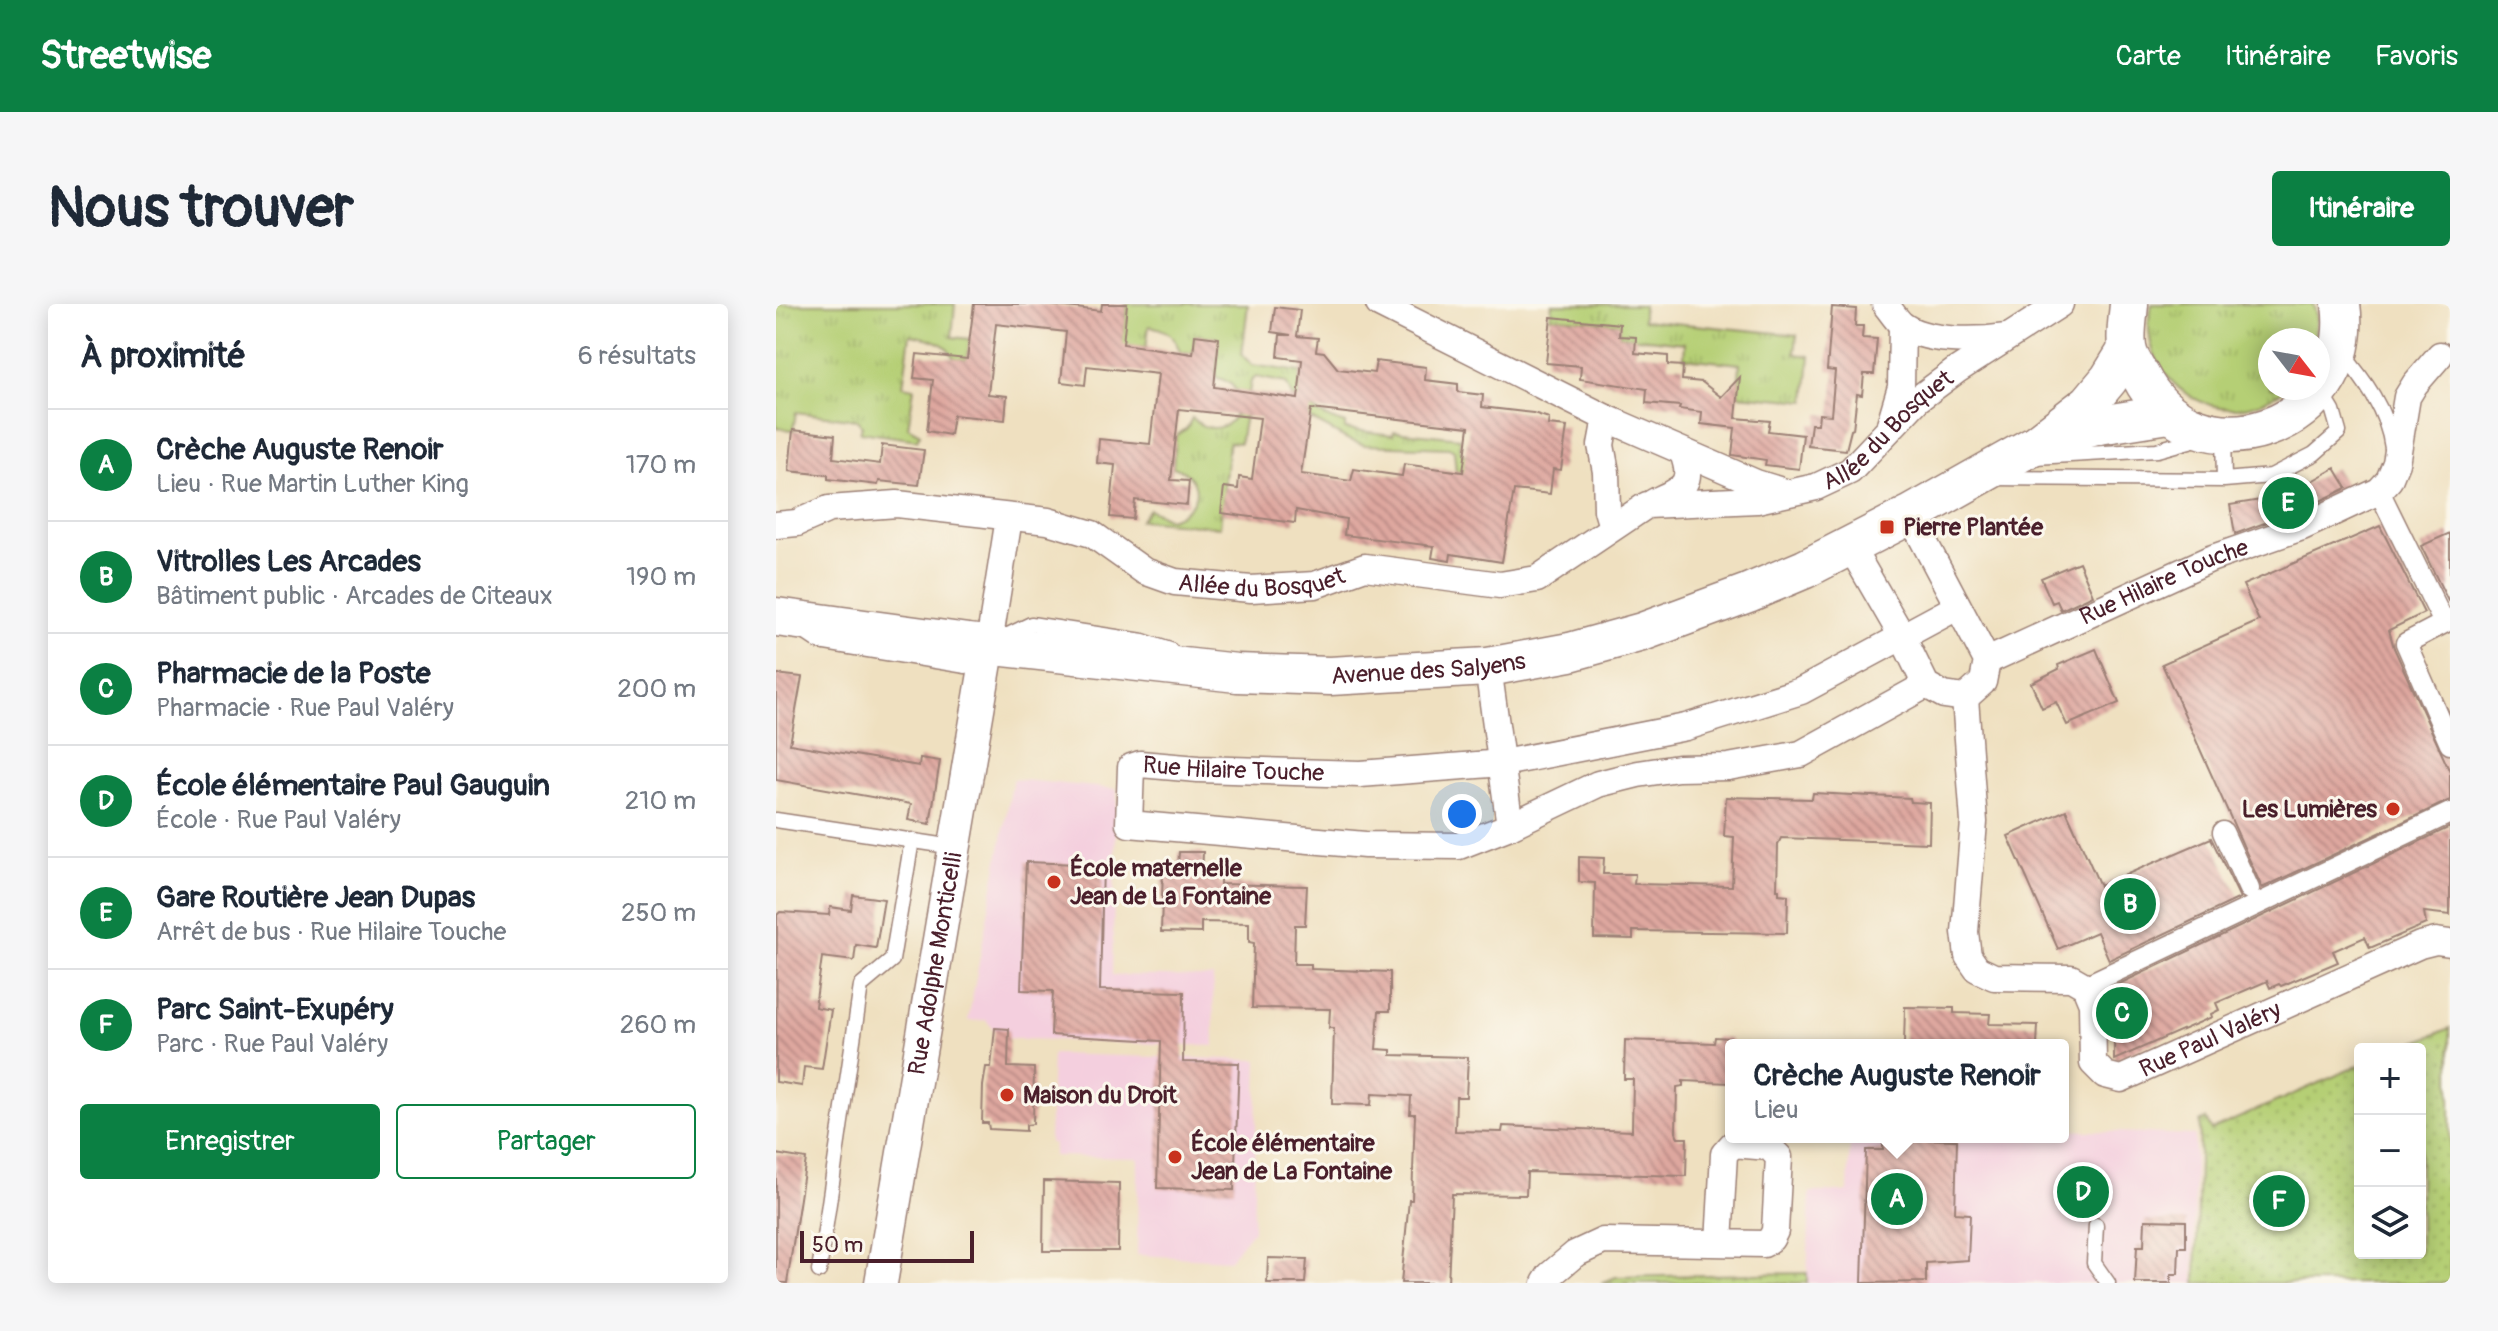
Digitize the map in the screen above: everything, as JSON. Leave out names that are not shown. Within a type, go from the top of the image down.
[{"type":"main road","points":[[2129,304],[2127,350],[2145,385],[2169,414],[2223,433],[2247,432],[2270,427],[2292,417],[2311,400]]},
{"type":"main road","points":[[2330,376],[2340,351],[2344,323],[2341,304]]},
{"type":"main road","name":"Avenue des Salyens","points":[[780,618],[1237,673],[1330,676],[1488,667],[1570,652],[1642,632],[1748,593],[1910,515],[2023,451],[2089,403],[2127,350]]},
{"type":"main road","name":"Avenue des Salyens","points":[[2023,451],[2099,425],[2169,414]]},
{"type":"street","points":[[1379,304],[1606,418],[1772,490],[1787,492]]},
{"type":"street","points":[[1885,304],[1902,325],[1949,340],[2014,336]]},
{"type":"street","name":"Allée du Bosquet","points":[[1647,505],[1757,500],[1816,487],[1850,471],[1918,399],[1957,370],[2060,304]]},
{"type":"street","points":[[1887,435],[1901,387],[1902,325]]},
{"type":"street","points":[[2440,355],[2407,397],[2400,446],[2384,486],[2447,621],[2406,643],[2450,744]]},
{"type":"street","points":[[1606,418],[1601,445],[1606,472],[1607,510],[1612,527]]},
{"type":"street","name":"Allée du Bosquet","points":[[776,525],[797,523],[829,509],[897,504],[958,509],[1048,521],[1092,534],[1144,571],[1175,582],[1251,589],[1315,585],[1365,567],[1500,585],[1537,579],[1647,505],[1681,489],[1688,480],[1689,468],[1683,453]]},
{"type":"street","name":"Rue Hilaire Touche","points":[[1987,661],[2210,559],[2302,527],[2384,486]]},
{"type":"street","points":[[1850,546],[1902,636],[1926,685],[1944,695],[1965,698],[1983,682],[1987,661],[1910,515]]},
{"type":"street","points":[[989,644],[1009,518]]},
{"type":"street","name":"Rue Hilaire Touche","points":[[1926,685],[1801,754],[1728,767],[1678,768],[1598,784],[1510,826],[1459,846],[1365,845],[1129,824],[1131,767],[1140,764],[1360,774],[1503,763],[1686,727],[1801,691],[1957,607]]},
{"type":"street","name":"Rue Adolphe Monticelli","points":[[881,1283],[989,644]]},
{"type":"street","points":[[1488,667],[1510,826]]},
{"type":"street","points":[[1965,698],[1974,822],[1965,932],[1968,956],[1977,969],[1994,977],[2071,978],[2085,986],[2253,898],[2450,813]]},
{"type":"street","points":[[2223,832],[2253,898]]},
{"type":"street","name":"Rue Paul Valéry","points":[[2085,986],[2092,1003],[2093,1063],[2105,1075],[2121,1079],[2420,945],[2436,941],[2450,943]]},
{"type":"street","points":[[1545,1283],[1575,1254],[1603,1241],[1719,1243]]},
{"type":"lane","points":[[2340,351],[2362,377],[2389,430],[2392,461],[2384,486]]},
{"type":"lane","points":[[1974,478],[2224,480],[2271,476],[2314,454],[2339,432],[2326,400]]},
{"type":"lane","points":[[2023,451],[2157,450],[2223,433],[2224,480]]},
{"type":"lane","points":[[776,820],[955,847]]},
{"type":"lane","points":[[819,1271],[861,986],[892,960],[912,840]]},
{"type":"lane","points":[[2096,1225],[2094,1263],[2108,1283]]},
{"type":"shaded area","name":"École maternelle Jean de La Fontaine","points":[[1013,779],[1117,789],[1112,975],[1213,977],[1214,1046],[1001,1038],[986,1020],[968,1021]]},
{"type":"shaded area","name":"École élémentaire Jean de La Fontaine","points":[[1052,1054],[1258,1060],[1253,1230],[1229,1260],[1137,1255],[1138,1158],[1053,1156],[1053,1143],[1049,1143]]},
{"type":"shaded area","points":[[2069,1130],[2195,1135],[2194,1283],[1807,1283],[1810,1192],[1848,1192],[1850,1143],[2069,1143]]},
{"type":"green space","points":[[776,304],[955,304],[952,337],[970,339],[967,360],[954,358],[946,347],[935,341],[910,335],[903,386],[914,388],[908,427],[920,434],[917,440],[860,432],[862,426],[857,420],[796,412],[793,430],[776,428]]},
{"type":"green space","points":[[1127,304],[1248,304],[1242,355],[1252,365],[1301,372],[1299,397],[1315,411],[1345,424],[1345,429],[1460,438],[1463,455],[1487,458],[1489,476],[1456,472],[1454,451],[1449,448],[1365,445],[1347,439],[1305,416],[1286,383],[1256,377],[1251,381],[1240,443],[1229,442],[1220,527],[1140,520],[1149,509],[1169,519],[1188,508],[1196,493],[1195,486],[1191,478],[1173,467],[1176,436],[1187,428],[1192,418],[1205,426],[1217,428],[1228,423],[1239,404],[1237,393],[1230,384],[1215,377],[1218,338],[1196,335],[1193,353],[1180,352],[1169,334],[1149,326],[1146,348],[1122,346]]},
{"type":"green space","points":[[1552,304],[1643,305],[1643,320],[1797,335],[1795,354],[1810,356],[1806,401],[1738,395],[1740,364],[1684,358],[1685,343],[1619,336],[1619,324],[1550,317]]},
{"type":"green space","points":[[2152,304],[2313,304],[2317,318],[2316,328],[2258,328],[2258,400],[2267,400],[2231,408],[2212,405],[2179,388],[2156,359],[2149,323]]},
{"type":"green space","points":[[2450,1028],[2450,1283],[2196,1283],[2200,1122],[2206,1119],[2211,1130],[2354,1068],[2354,1259],[2426,1259],[2426,1043],[2414,1043]]},
{"type":"green space","points":[[1807,1273],[1807,1283],[1601,1283],[1616,1277]]},
{"type":"building","points":[[974,304],[1040,304],[1101,311],[1102,304],[1127,304],[1123,344],[1193,354],[1195,335],[1219,338],[1214,387],[1298,399],[1302,360],[1278,357],[1280,335],[1291,335],[1272,332],[1275,307],[1300,310],[1297,336],[1318,338],[1316,351],[1324,352],[1338,369],[1374,373],[1376,361],[1426,367],[1425,380],[1458,384],[1458,392],[1483,395],[1482,407],[1533,413],[1549,418],[1548,425],[1567,427],[1561,470],[1553,469],[1550,494],[1514,490],[1502,562],[1451,554],[1450,561],[1432,558],[1434,546],[1344,535],[1346,519],[1296,510],[1295,523],[1221,513],[1224,487],[1238,489],[1239,477],[1252,479],[1260,418],[1179,409],[1171,480],[1189,481],[1187,505],[1135,500],[1133,519],[1110,517],[1115,465],[1097,463],[1099,439],[1150,444],[1158,374],[1087,366],[1085,385],[1061,382],[1066,332],[996,324],[988,394],[1007,396],[1005,420],[953,415],[950,435],[927,431],[933,380],[914,378],[917,354],[967,359]],"holes":[[[1311,409],[1469,427],[1463,472],[1404,464],[1402,476],[1354,469],[1351,481],[1301,474]]]},
{"type":"building","points":[[1832,307],[1856,309],[1855,326],[1863,326],[1862,338],[1877,339],[1874,374],[1864,374],[1862,395],[1857,394],[1853,429],[1846,450],[1808,446],[1811,424],[1818,424],[1819,414],[1831,415],[1835,371],[1827,370]]},
{"type":"building","points":[[1551,317],[1620,324],[1619,336],[1636,337],[1635,353],[1668,356],[1668,365],[1683,366],[1682,380],[1702,382],[1721,397],[1740,377],[1736,418],[1770,421],[1768,431],[1803,435],[1799,469],[1765,465],[1766,460],[1732,455],[1735,428],[1701,424],[1702,412],[1679,409],[1680,406],[1646,403],[1647,389],[1580,379],[1581,366],[1546,363]]},
{"type":"building","points":[[793,430],[835,435],[833,458],[880,464],[882,445],[924,450],[919,485],[879,481],[878,485],[789,471]]},
{"type":"building","points":[[2335,468],[2347,488],[2314,504],[2310,498],[2305,508],[2279,518],[2269,513],[2270,521],[2235,534],[2230,505],[2285,496]]},
{"type":"building","points":[[2380,526],[2424,613],[2389,630],[2394,648],[2450,772],[2450,800],[2262,888],[2162,664],[2259,621],[2243,585]]},
{"type":"building","points":[[2450,533],[2450,600],[2448,601],[2421,546]]},
{"type":"building","points":[[2079,562],[2093,595],[2061,610],[2057,601],[2052,603],[2041,578]]},
{"type":"building","points":[[2096,649],[2119,703],[2067,725],[2056,702],[2042,708],[2031,683],[2059,669],[2058,665]]},
{"type":"building","points":[[776,674],[802,677],[790,744],[919,766],[920,758],[940,761],[930,824],[908,820],[911,804],[776,780]]},
{"type":"building","points":[[1813,793],[1910,798],[1911,802],[1930,803],[1929,843],[1781,838],[1778,844],[1777,889],[1779,894],[1788,895],[1787,933],[1633,931],[1633,939],[1594,938],[1595,883],[1579,882],[1579,857],[1604,858],[1603,874],[1635,874],[1634,884],[1732,886],[1734,837],[1724,836],[1726,797],[1812,799]]},
{"type":"building","points":[[2066,810],[2100,886],[2211,838],[2240,898],[2109,960],[2097,932],[2058,949],[2008,836]]},
{"type":"building","points":[[2450,827],[2450,915],[2424,912],[2426,924],[2370,948],[2365,937],[2333,951],[2338,962],[2281,986],[2270,988],[2267,981],[2216,1003],[2219,1010],[2211,1014],[2212,1017],[2114,1060],[2115,986]]},
{"type":"building","points":[[1179,852],[1203,852],[1202,877],[1220,878],[1220,884],[1307,886],[1305,925],[1295,925],[1294,964],[1311,964],[1311,969],[1390,972],[1390,1011],[1379,1011],[1376,1049],[1391,1050],[1391,1055],[1468,1057],[1466,1097],[1456,1097],[1455,1131],[1502,1132],[1503,1126],[1632,1131],[1633,1079],[1624,1079],[1625,1040],[1714,1043],[1715,1037],[1731,1038],[1725,1039],[1725,1083],[1683,1081],[1683,1086],[1677,1087],[1676,1132],[1678,1138],[1687,1138],[1686,1176],[1527,1172],[1526,1195],[1452,1194],[1448,1283],[1401,1283],[1409,1200],[1412,1200],[1415,1114],[1410,1114],[1411,1096],[1372,1094],[1371,1105],[1332,1104],[1334,1028],[1329,1028],[1330,1009],[1252,1008],[1254,943],[1249,942],[1249,923],[1201,922],[1201,933],[1161,932],[1163,867],[1178,867]]},
{"type":"building","points":[[1026,862],[1103,865],[1100,990],[1184,992],[1183,1062],[1239,1063],[1234,1190],[1157,1188],[1161,1041],[1051,1035],[1053,991],[1021,990]]},
{"type":"building","points":[[853,895],[884,899],[876,948],[856,945],[854,961],[822,957],[815,1007],[831,1010],[822,1069],[804,1067],[802,1086],[776,1082],[777,915],[780,912],[829,915],[830,907],[851,910]]},
{"type":"building","points":[[1905,1007],[1954,1008],[1954,1013],[1990,1014],[1989,1024],[2038,1025],[2037,1039],[1904,1039]]},
{"type":"building","points":[[995,1028],[1009,1029],[1008,1067],[1034,1068],[1033,1124],[1026,1125],[1026,1131],[989,1129],[988,1123],[982,1123],[983,1086],[986,1067],[991,1067]]},
{"type":"building","points":[[1883,1143],[1957,1143],[1955,1213],[1970,1214],[1968,1260],[1926,1263],[1926,1282],[1862,1283],[1866,1150],[1883,1150]]},
{"type":"building","points":[[776,1154],[806,1159],[787,1283],[776,1283]]},
{"type":"building","points":[[1044,1181],[1119,1183],[1118,1251],[1043,1251]]},
{"type":"building","points":[[2145,1220],[2186,1221],[2186,1247],[2179,1247],[2178,1274],[2171,1274],[2171,1283],[2135,1283],[2137,1246],[2144,1246]]},
{"type":"building","points":[[1268,1258],[1307,1259],[1305,1283],[1267,1283]]},
{"type":"place","name":"Gare Routière Jean Dupas","points":[[2288,503]]},
{"type":"place","name":"Pierre Plantée","points":[[1887,527]]},
{"type":"place","name":"Les Lumières","points":[[2393,809]]},
{"type":"place","name":"École maternelle Jean de La Fontaine","points":[[1054,882]]},
{"type":"place","name":"Vitrolles Les Arcades","points":[[2130,904]]},
{"type":"place","name":"Pharmacie de la Poste","points":[[2122,1013]]},
{"type":"place","name":"Maison du Droit","points":[[1007,1095]]},
{"type":"place","name":"École élémentaire Jean de La Fontaine","points":[[1175,1157]]},
{"type":"place","name":"École élémentaire Paul Gauguin","points":[[2083,1192]]},
{"type":"place","name":"Crèche Auguste Renoir","points":[[1897,1199]]},
{"type":"place","name":"Parc Saint-Exupéry","points":[[2279,1201]]}]
